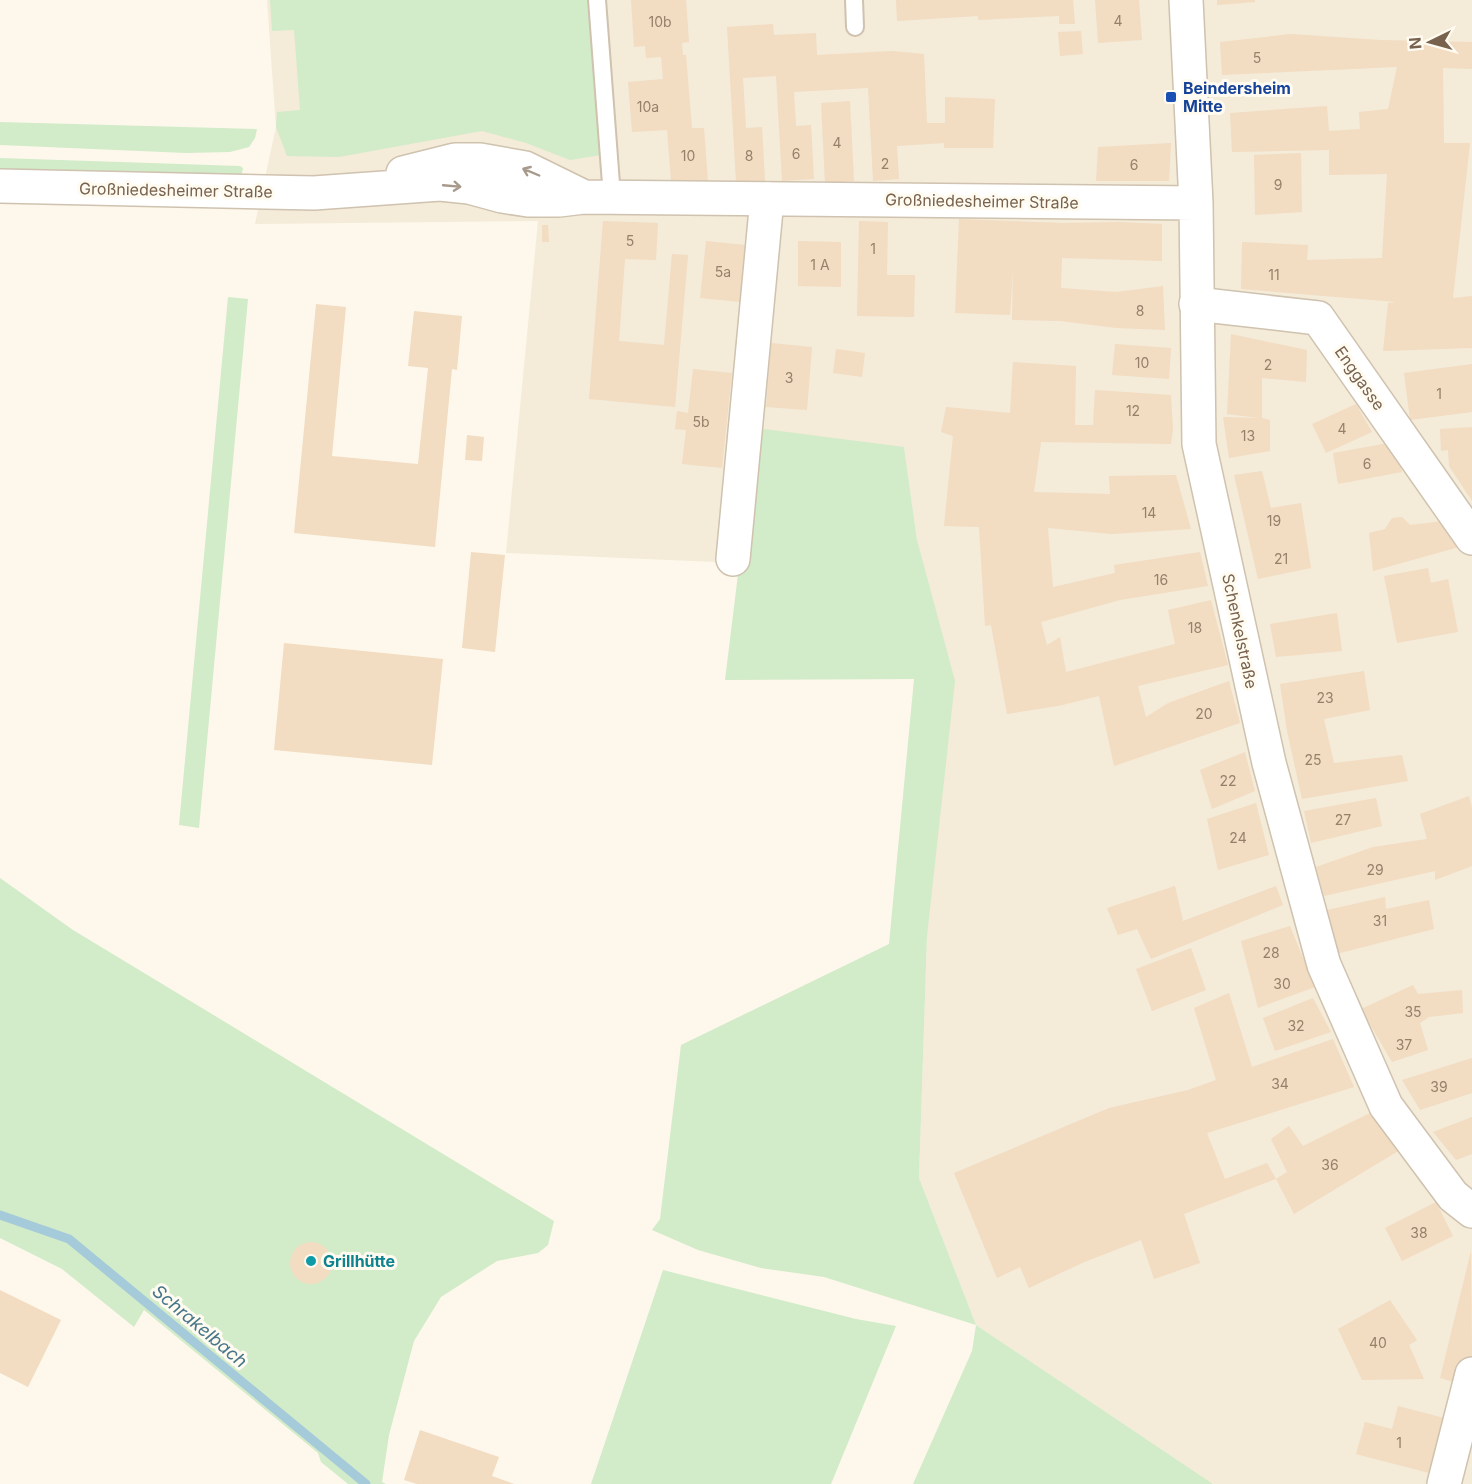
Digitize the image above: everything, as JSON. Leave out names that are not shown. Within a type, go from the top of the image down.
[{"type":"street","name":"Schenkelstraße","points":[[1186,0],[1196,202],[1199,444],[1269,763],[1324,965],[1386,1106],[1453,1196],[1472,1211]]},
{"type":"street","name":"Großniedesheimer Straße","points":[[0,186],[314,194],[440,184],[469,187],[528,200],[598,197],[1196,202]]},
{"type":"street","points":[[732,559],[767,199]]},
{"type":"street","name":"Enggasse","points":[[1197,304],[1318,318],[1472,538]]},
{"type":"street","points":[[1444,1484],[1472,1374]]},
{"type":"lane","points":[[597,0],[598,197]]},
{"type":"lane","points":[[854,0],[855,27]]},
{"type":"shaded area","points":[[267,0],[1472,0],[1472,1484],[1213,1484],[976,1325],[919,1178],[927,936],[917,540],[904,447],[739,563],[506,553],[538,221],[255,224],[276,127]]},
{"type":"green space","points":[[270,0],[590,0],[601,155],[570,160],[526,143],[482,131],[339,157],[287,156],[276,127],[277,112],[300,110],[294,30],[272,31]]},
{"type":"green space","points":[[0,122],[257,129],[255,138],[249,147],[230,152],[186,153],[0,145]]},
{"type":"green space","points":[[0,158],[240,166],[243,168],[241,177],[0,172]]},
{"type":"green space","points":[[228,297],[248,299],[199,828],[179,825]]},
{"type":"green space","points":[[756,428],[904,447],[917,540],[955,681],[927,936],[919,1178],[976,1325],[824,1277],[761,1268],[698,1250],[652,1230],[660,1219],[681,1045],[889,944],[914,679],[725,680]]},
{"type":"green space","points":[[0,878],[73,930],[554,1221],[548,1245],[538,1253],[497,1261],[441,1297],[414,1341],[389,1435],[382,1482],[386,1484],[348,1484],[321,1462],[318,1453],[144,1310],[134,1327],[62,1269],[0,1238]]},
{"type":"green space","points":[[663,1270],[856,1319],[896,1326],[831,1484],[591,1484]]},
{"type":"green space","points":[[976,1325],[1213,1484],[913,1484],[972,1351]]},
{"type":"building","points":[[631,0],[686,0],[689,42],[682,43],[683,55],[686,55],[692,128],[704,128],[708,181],[671,181],[667,130],[632,132],[628,82],[663,79],[661,57],[646,58],[645,46],[634,47]]},
{"type":"building","points":[[896,0],[1073,0],[1075,24],[1059,24],[1059,16],[978,20],[978,16],[897,21]]},
{"type":"building","points":[[1095,0],[1139,0],[1142,40],[1098,43]]},
{"type":"building","points":[[1217,0],[1255,0],[1255,2],[1217,5]]},
{"type":"building","points":[[773,24],[774,35],[816,33],[817,55],[892,51],[924,54],[927,123],[945,123],[945,97],[995,99],[993,148],[944,148],[944,143],[897,146],[899,179],[873,181],[868,88],[794,92],[796,126],[811,125],[814,179],[782,181],[776,76],[743,78],[746,128],[762,127],[765,181],[736,182],[727,27]]},
{"type":"building","points":[[1081,31],[1083,54],[1060,56],[1058,32]]},
{"type":"building","points":[[1291,34],[1380,40],[1472,42],[1472,69],[1443,68],[1444,143],[1470,143],[1453,298],[1472,296],[1472,348],[1383,351],[1388,303],[1396,302],[1241,289],[1242,242],[1308,245],[1307,260],[1382,258],[1387,174],[1329,175],[1329,150],[1232,152],[1230,113],[1327,106],[1329,131],[1360,129],[1359,112],[1388,109],[1397,67],[1222,75],[1220,42]]},
{"type":"building","points":[[850,101],[854,181],[825,183],[821,103]]},
{"type":"building","points":[[1171,143],[1169,181],[1096,181],[1098,147]]},
{"type":"building","points":[[1301,153],[1302,212],[1255,215],[1254,155]]},
{"type":"building","points":[[959,219],[1162,224],[1162,261],[1062,258],[1061,288],[1116,292],[1163,286],[1165,330],[1116,328],[1060,321],[1012,320],[1013,271],[1010,315],[955,313]]},
{"type":"building","points":[[603,221],[658,223],[656,260],[625,259],[619,341],[664,345],[672,254],[688,255],[675,407],[589,399]]},
{"type":"building","points":[[859,221],[888,222],[887,275],[915,275],[914,317],[857,316]]},
{"type":"building","points":[[542,225],[548,225],[549,242],[542,242]]},
{"type":"building","points":[[706,241],[745,245],[740,302],[700,298]]},
{"type":"building","points":[[798,241],[841,242],[841,287],[798,286]]},
{"type":"building","points":[[316,304],[346,307],[332,456],[418,464],[428,368],[408,366],[414,311],[462,316],[457,370],[452,369],[435,547],[294,533]]},
{"type":"building","points":[[1231,334],[1307,350],[1306,382],[1262,378],[1262,418],[1270,420],[1270,451],[1229,458],[1223,417],[1258,418],[1227,414]]},
{"type":"building","points":[[771,343],[812,347],[807,410],[766,407]]},
{"type":"building","points":[[1115,344],[1171,348],[1169,379],[1112,375]]},
{"type":"building","points":[[836,349],[865,353],[862,377],[833,373]]},
{"type":"building","points":[[1013,362],[1076,366],[1075,425],[1093,425],[1095,390],[1171,395],[1173,429],[1171,444],[1041,442],[1034,492],[1110,494],[1109,476],[1176,475],[1191,529],[1112,534],[1048,528],[1053,587],[1115,573],[1114,565],[1200,552],[1208,586],[1120,600],[1041,622],[1047,645],[1060,637],[1066,672],[1175,644],[1168,610],[1211,600],[1228,665],[1138,686],[1146,717],[1168,703],[1229,681],[1240,723],[1114,766],[1099,696],[1058,706],[1007,714],[991,625],[985,626],[979,527],[944,526],[953,436],[941,432],[946,407],[1010,413]]},
{"type":"building","points":[[1472,364],[1472,412],[1410,420],[1404,373]]},
{"type":"building","points":[[693,369],[732,373],[722,468],[682,464],[686,430],[675,429],[677,411],[688,413]]},
{"type":"building","points":[[1356,404],[1372,432],[1326,453],[1312,424]]},
{"type":"building","points":[[1472,427],[1472,501],[1449,466],[1448,450],[1441,451],[1440,429]]},
{"type":"building","points":[[467,435],[484,437],[482,461],[465,460]]},
{"type":"building","points":[[1394,442],[1402,472],[1338,484],[1333,453]]},
{"type":"building","points":[[1262,471],[1271,508],[1301,503],[1311,568],[1258,579],[1234,475]]},
{"type":"building","points":[[1402,517],[1410,525],[1444,521],[1459,547],[1373,571],[1369,533],[1385,529],[1392,518]]},
{"type":"building","points":[[471,552],[505,555],[495,652],[462,648]]},
{"type":"building","points":[[1428,568],[1431,583],[1448,579],[1458,632],[1397,643],[1384,576]]},
{"type":"building","points":[[1337,613],[1342,651],[1276,657],[1270,624]]},
{"type":"building","points":[[284,643],[443,659],[432,765],[274,750]]},
{"type":"building","points":[[1364,671],[1370,710],[1324,719],[1334,763],[1402,755],[1408,781],[1302,799],[1287,731],[1280,684]]},
{"type":"building","points":[[1245,752],[1255,791],[1212,809],[1200,770]]},
{"type":"building","points":[[1469,796],[1472,808],[1472,866],[1435,880],[1435,871],[1324,896],[1316,867],[1373,847],[1427,839],[1420,814]]},
{"type":"building","points":[[1376,798],[1382,826],[1311,843],[1304,811]]},
{"type":"building","points":[[1256,803],[1269,855],[1218,870],[1207,819]]},
{"type":"building","points":[[1175,886],[1183,921],[1276,886],[1283,905],[1151,959],[1137,929],[1118,935],[1107,908]]},
{"type":"building","points":[[1385,897],[1386,909],[1429,900],[1434,929],[1336,954],[1327,910]]},
{"type":"building","points":[[1290,926],[1315,987],[1258,1008],[1241,941]]},
{"type":"building","points":[[1191,948],[1206,990],[1152,1011],[1136,969]]},
{"type":"building","points":[[1413,985],[1418,994],[1462,990],[1463,1013],[1429,1017],[1420,1023],[1428,1050],[1392,1062],[1361,1009]]},
{"type":"building","points":[[1229,993],[1252,1067],[1333,1039],[1354,1087],[1207,1133],[1225,1179],[1267,1163],[1276,1179],[1184,1214],[1200,1263],[1154,1279],[1141,1240],[1082,1263],[1029,1288],[1020,1267],[997,1278],[954,1173],[1109,1108],[1188,1090],[1216,1080],[1194,1008]]},
{"type":"building","points":[[1313,998],[1331,1032],[1275,1051],[1263,1018]]},
{"type":"building","points":[[1472,1058],[1472,1093],[1420,1110],[1402,1080]]},
{"type":"building","points":[[1372,1112],[1400,1150],[1294,1214],[1276,1179],[1287,1172],[1271,1139],[1289,1126],[1303,1146]]},
{"type":"building","points":[[1472,1117],[1472,1154],[1456,1160],[1433,1132]]},
{"type":"building","points":[[1436,1202],[1453,1236],[1402,1261],[1385,1228]]},
{"type":"building","name":"Grillhütte","points":[[311,1242],[326,1248],[332,1263],[326,1278],[311,1284],[296,1278],[290,1263],[296,1248]]},
{"type":"building","points":[[1471,1251],[1472,1356],[1464,1385],[1440,1378]]},
{"type":"building","points":[[0,1290],[61,1320],[28,1387],[0,1373]]},
{"type":"building","points":[[1390,1300],[1417,1340],[1409,1345],[1424,1379],[1362,1380],[1338,1329]]},
{"type":"building","points":[[1398,1406],[1444,1418],[1429,1473],[1356,1454],[1365,1422],[1392,1429]]},
{"type":"building","points":[[420,1430],[499,1457],[492,1476],[514,1484],[417,1484],[404,1480]]},
{"type":"waterway","name":"Schrakelbach","points":[[0,1215],[69,1239],[366,1484]]},
{"type":"place","name":"Beindersheim Mitte","points":[[1171,97]]},
{"type":"place","name":"Grillhütte","points":[[311,1261]]}]
